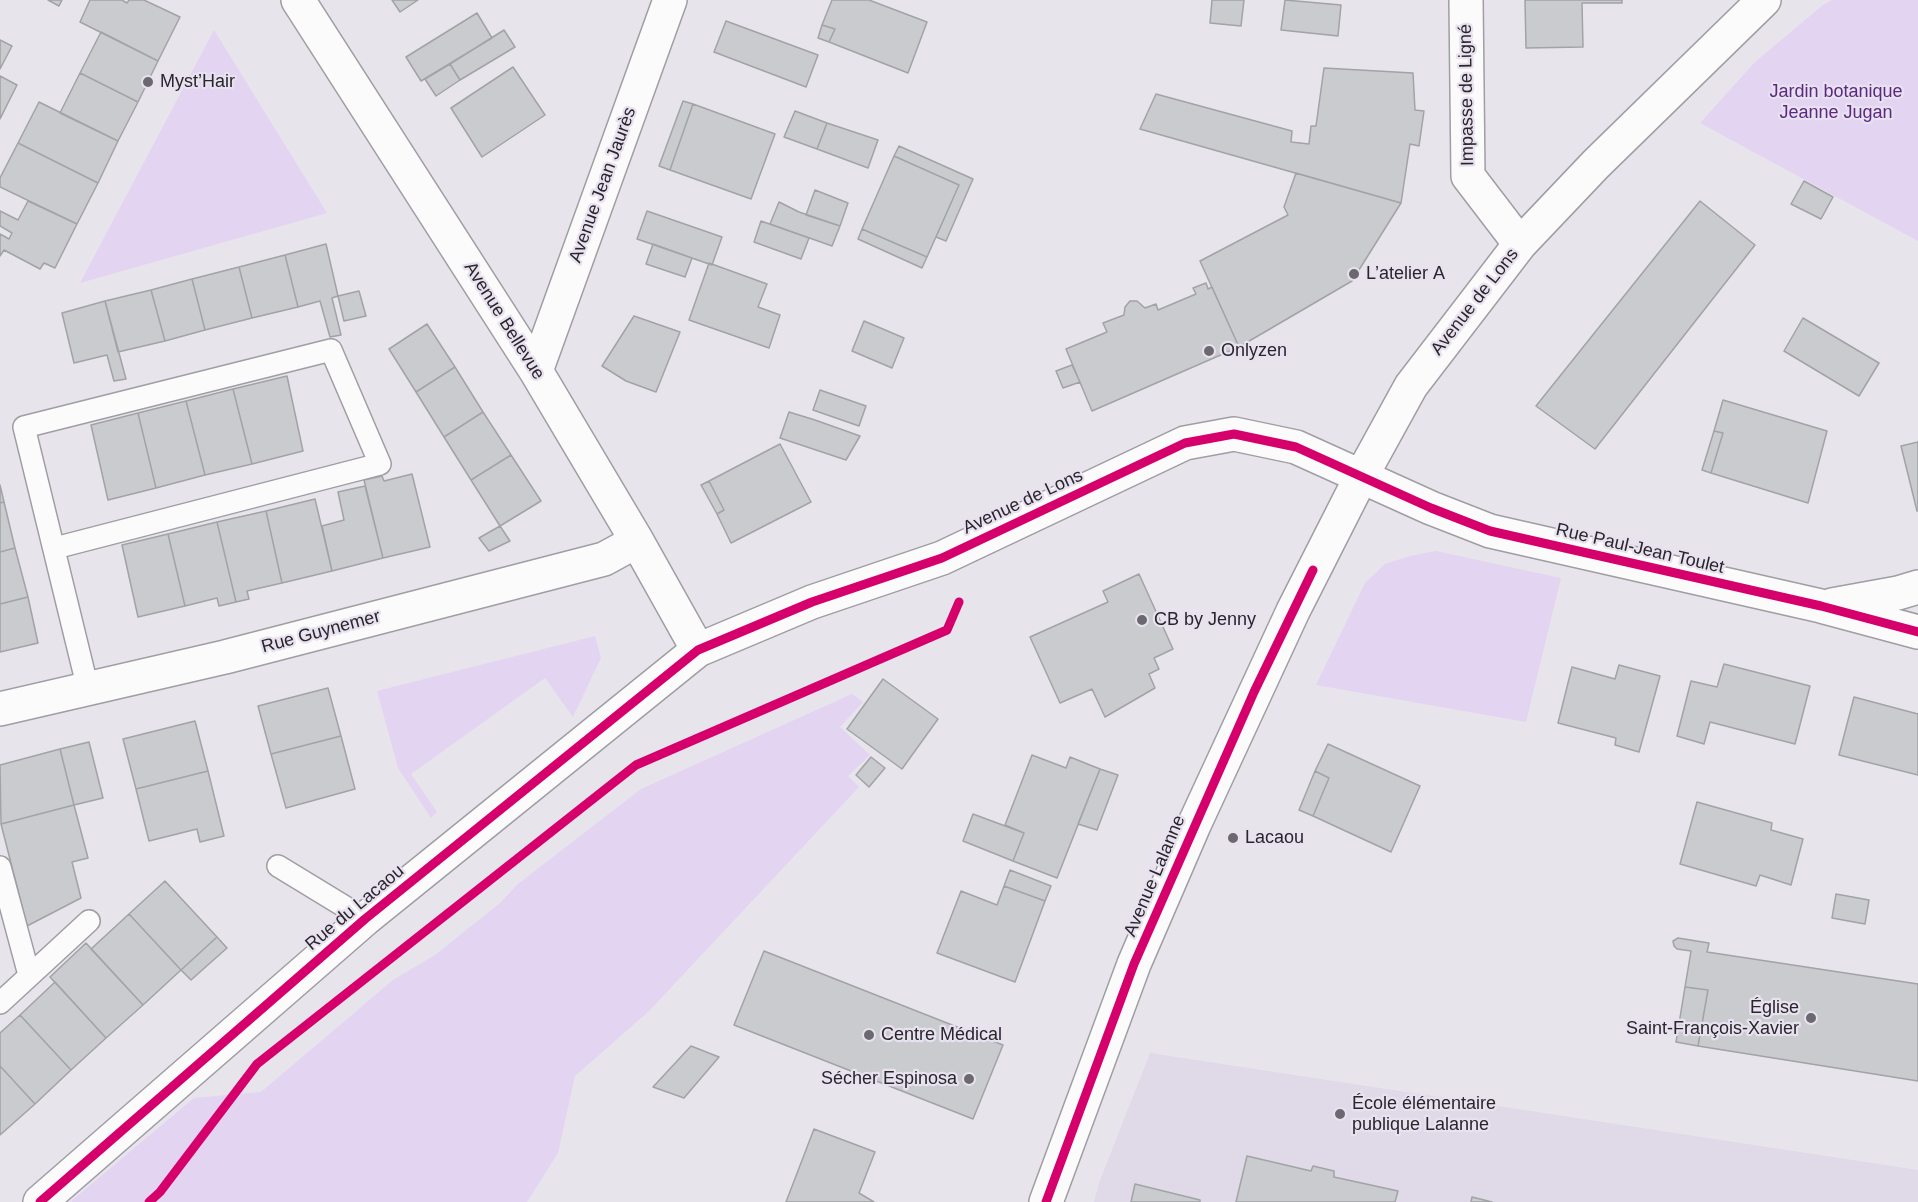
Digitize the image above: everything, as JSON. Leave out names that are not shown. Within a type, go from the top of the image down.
[{"type":"street","name":"Avenue Bellevue","points":[[298,0],[536,371],[637,541],[698,650]]},
{"type":"street","name":"Avenue Jean Jaurès","points":[[536,371],[670,0]]},
{"type":"street","name":"Impasse de Ligné","points":[[1466,0],[1468,176],[1520,244]]},
{"type":"street","name":"Avenue de Lons","points":[[698,650],[812,602],[942,558],[1185,443],[1234,434],[1296,447],[1362,475],[1411,386],[1520,244],[1596,164],[1764,0]]},
{"type":"street","name":"Rue Paul-Jean Toulet","points":[[1362,475],[1431,508],[1490,531],[1821,606],[1918,632]]},
{"type":"street","name":"Avenue Lalanne","points":[[1046,1202],[1134,964],[1194,825],[1293,611],[1362,475]]},
{"type":"street","name":"Rue Guynemer","points":[[0,709],[225,657],[604,559],[637,541]]},
{"type":"street","points":[[1821,606],[1898,593],[1918,587]]},
{"type":"street","name":"Rue du Lacaou","points":[[40,1202],[365,920],[698,650]]},
{"type":"lane","points":[[55,548],[380,464],[331,350],[24,427],[88,689]]},
{"type":"lane","points":[[278,866],[365,920]]},
{"type":"lane","points":[[0,867],[29,975]]},
{"type":"lane","points":[[0,1003],[89,921]]},
{"type":"shaded area","name":"École élémentaire publique Lalanne","points":[[1150,1053],[1918,1170],[1918,1202],[1094,1202],[1099,1183]]},
{"type":"green space","name":"Jardin botanique Jeanne Jugan","points":[[1832,0],[1918,0],[1918,241],[1700,123],[1755,62]]},
{"type":"green space","points":[[214,30],[327,213],[80,283]]},
{"type":"green space","points":[[1436,551],[1561,578],[1526,722],[1316,685],[1365,583],[1385,564]]},
{"type":"green space","points":[[595,636],[601,658],[573,717],[545,678],[411,774],[437,812],[431,818],[398,768],[377,691]]},
{"type":"green space","points":[[852,694],[863,702],[840,727],[870,755],[848,776],[859,787],[649,1011],[575,1076],[558,1153],[527,1202],[70,1202],[194,1098],[261,1092],[393,980],[435,955],[500,903],[518,884],[641,789]]},
{"type":"building","points":[[48,0],[62,0],[59,6]]},
{"type":"building","points":[[90,0],[122,0],[127,3],[129,0],[144,0],[180,17],[158,61],[80,22]]},
{"type":"building","points":[[392,0],[418,0],[400,12]]},
{"type":"building","points":[[832,0],[869,0],[927,22],[908,73],[829,42],[835,29],[822,25]]},
{"type":"building","points":[[1212,0],[1244,0],[1241,26],[1210,23]]},
{"type":"building","points":[[1285,0],[1341,5],[1338,36],[1281,30]]},
{"type":"building","points":[[1525,0],[1622,0],[1622,3],[1582,3],[1583,47],[1526,48]]},
{"type":"building","points":[[477,13],[492,38],[421,81],[406,57]]},
{"type":"building","points":[[726,21],[818,55],[806,87],[714,52]]},
{"type":"building","points":[[822,25],[835,29],[829,42],[818,38]]},
{"type":"building","points":[[504,30],[515,47],[460,80],[450,64]]},
{"type":"building","points":[[101,32],[158,61],[138,102],[80,73]]},
{"type":"building","points":[[0,40],[12,46],[0,69]]},
{"type":"building","points":[[450,64],[460,80],[436,96],[425,79]]},
{"type":"building","points":[[513,67],[545,115],[482,157],[451,108]]},
{"type":"building","points":[[1324,68],[1413,73],[1415,110],[1424,111],[1419,146],[1410,144],[1401,203],[1140,129],[1156,94],[1292,131],[1291,142],[1309,144],[1311,126],[1316,126]]},
{"type":"building","points":[[80,73],[138,102],[118,141],[60,113]]},
{"type":"building","points":[[0,76],[17,85],[0,119]]},
{"type":"building","points":[[683,101],[693,104],[670,170],[659,166]]},
{"type":"building","points":[[39,102],[118,141],[98,183],[18,143]]},
{"type":"building","points":[[693,104],[775,134],[751,199],[670,170]]},
{"type":"building","points":[[795,111],[827,123],[817,149],[784,137]]},
{"type":"building","points":[[827,123],[878,140],[868,168],[817,149]]},
{"type":"building","points":[[18,143],[98,183],[77,224],[0,187],[0,178]]},
{"type":"building","points":[[899,146],[973,179],[946,241],[936,237],[959,185],[894,156]]},
{"type":"building","points":[[894,156],[959,185],[927,257],[862,229]]},
{"type":"building","points":[[1296,173],[1401,203],[1352,281],[1239,347],[1200,261],[1288,215],[1284,207]]},
{"type":"building","points":[[1804,181],[1833,197],[1821,219],[1791,204]]},
{"type":"building","points":[[815,190],[848,203],[840,226],[806,215]]},
{"type":"building","points":[[28,201],[77,224],[55,268],[44,263],[40,269],[4,250],[0,256],[0,234],[9,239],[12,233],[0,226],[0,211],[18,220]]},
{"type":"building","points":[[1700,201],[1755,245],[1595,449],[1536,406]]},
{"type":"building","points":[[779,202],[799,212],[840,226],[832,246],[770,224]]},
{"type":"building","points":[[647,211],[722,237],[712,265],[637,239]]},
{"type":"building","points":[[761,221],[809,238],[801,259],[754,242]]},
{"type":"building","points":[[862,229],[927,257],[922,268],[858,239]]},
{"type":"building","points":[[326,244],[338,296],[332,298],[341,335],[330,337],[320,301],[298,307],[285,255]]},
{"type":"building","points":[[653,244],[692,258],[685,277],[646,264]]},
{"type":"building","points":[[285,255],[298,307],[252,318],[239,267]]},
{"type":"building","points":[[709,263],[767,284],[758,307],[780,315],[769,348],[689,320]]},
{"type":"building","points":[[239,267],[252,318],[205,330],[192,279]]},
{"type":"building","points":[[192,279],[205,330],[165,341],[151,290]]},
{"type":"building","points":[[1206,283],[1208,289],[1212,287],[1239,347],[1092,411],[1066,349],[1107,332],[1103,323],[1124,315],[1125,307],[1130,301],[1137,301],[1145,308],[1156,304],[1158,310],[1196,294],[1193,288]]},
{"type":"building","points":[[151,290],[165,341],[118,352],[105,301]]},
{"type":"building","points":[[359,291],[366,316],[344,321],[338,296]]},
{"type":"building","points":[[105,301],[126,379],[114,381],[107,355],[74,363],[62,313]]},
{"type":"building","points":[[634,316],[680,332],[656,392],[626,381],[602,366]]},
{"type":"building","points":[[1803,318],[1879,363],[1859,396],[1784,351]]},
{"type":"building","points":[[864,321],[904,338],[892,368],[852,351]]},
{"type":"building","points":[[427,324],[455,367],[416,392],[389,349]]},
{"type":"building","points":[[1072,365],[1080,382],[1063,388],[1056,371]]},
{"type":"building","points":[[455,367],[483,412],[444,437],[416,392]]},
{"type":"building","points":[[287,376],[303,451],[252,464],[233,389]]},
{"type":"building","points":[[233,389],[252,464],[205,475],[186,401]]},
{"type":"building","points":[[820,390],[866,406],[859,426],[813,410]]},
{"type":"building","points":[[1723,400],[1827,431],[1808,503],[1711,473],[1723,433],[1714,431]]},
{"type":"building","points":[[186,401],[205,475],[156,488],[138,413]]},
{"type":"building","points":[[483,412],[511,455],[471,480],[444,437]]},
{"type":"building","points":[[789,412],[860,436],[846,460],[780,438]]},
{"type":"building","points":[[138,413],[156,488],[108,500],[91,425]]},
{"type":"building","points":[[1714,431],[1723,433],[1711,473],[1702,470]]},
{"type":"building","points":[[1918,442],[1918,511],[1917,511],[1901,446]]},
{"type":"building","points":[[780,444],[811,502],[731,543],[717,514],[724,510],[709,481]]},
{"type":"building","points":[[511,455],[541,501],[500,526],[471,480]]},
{"type":"building","points":[[412,474],[430,547],[383,558],[364,480],[382,476],[384,481]]},
{"type":"building","points":[[709,481],[724,510],[717,514],[701,485]]},
{"type":"building","points":[[0,485],[4,502],[0,503]]},
{"type":"building","points":[[365,486],[383,558],[332,571],[322,526],[344,520],[338,492]]},
{"type":"building","points":[[315,499],[332,571],[282,583],[266,511]]},
{"type":"building","points":[[4,502],[15,548],[0,552],[0,503]]},
{"type":"building","points":[[266,511],[282,583],[247,591],[249,599],[236,602],[217,522]]},
{"type":"building","points":[[217,522],[236,602],[219,606],[217,598],[185,606],[168,534]]},
{"type":"building","points":[[500,526],[510,541],[489,551],[479,538]]},
{"type":"building","points":[[168,534],[185,606],[138,617],[122,545]]},
{"type":"building","points":[[15,548],[28,597],[0,604],[0,552]]},
{"type":"building","points":[[1139,574],[1173,649],[1154,658],[1159,669],[1149,674],[1155,688],[1105,717],[1092,689],[1060,703],[1030,637],[1108,602],[1103,591]]},
{"type":"building","points":[[28,597],[38,643],[0,652],[0,604]]},
{"type":"building","points":[[1724,664],[1810,686],[1795,744],[1710,722],[1704,744],[1677,736],[1691,681],[1717,687]]},
{"type":"building","points":[[1619,665],[1660,676],[1639,752],[1615,745],[1616,738],[1558,723],[1572,667],[1615,679]]},
{"type":"building","points":[[883,679],[938,719],[902,769],[847,729]]},
{"type":"building","points":[[328,688],[341,736],[271,754],[258,706]]},
{"type":"building","points":[[1854,697],[1918,714],[1918,775],[1839,755]]},
{"type":"building","points":[[195,721],[208,771],[136,789],[123,739]]},
{"type":"building","points":[[341,736],[355,789],[286,808],[271,754]]},
{"type":"building","points":[[89,742],[103,798],[74,805],[60,749]]},
{"type":"building","points":[[1328,744],[1420,786],[1391,852],[1313,816],[1329,778],[1315,771]]},
{"type":"building","points":[[60,749],[74,805],[1,824],[0,765]]},
{"type":"building","points":[[1032,755],[1066,768],[1070,757],[1100,769],[1057,878],[1013,861],[1024,833],[1005,825]]},
{"type":"building","points":[[871,757],[885,768],[869,787],[856,775]]},
{"type":"building","points":[[1100,769],[1118,775],[1097,830],[1078,824]]},
{"type":"building","points":[[208,771],[224,836],[200,842],[197,829],[149,841],[136,789]]},
{"type":"building","points":[[1315,771],[1329,778],[1313,816],[1299,810]]},
{"type":"building","points":[[1697,802],[1772,823],[1771,830],[1803,839],[1791,885],[1760,875],[1756,886],[1680,864]]},
{"type":"building","points":[[74,805],[88,858],[72,862],[81,898],[27,926],[1,824]]},
{"type":"building","points":[[973,814],[1024,833],[1013,861],[963,841]]},
{"type":"building","points":[[1010,870],[1051,886],[1045,901],[1004,886]]},
{"type":"building","points":[[165,881],[217,937],[181,970],[129,914]]},
{"type":"building","points":[[1004,886],[1045,901],[1015,982],[937,953],[961,891],[997,905]]},
{"type":"building","points":[[1836,894],[1869,900],[1865,924],[1832,918]]},
{"type":"building","points":[[129,914],[181,970],[143,1005],[91,949]]},
{"type":"building","points":[[217,937],[227,948],[191,980],[181,970]]},
{"type":"building","name":"Église Saint-François-Xavier","points":[[1678,938],[1709,943],[1707,952],[1918,984],[1918,1081],[1698,1046],[1708,990],[1685,987],[1691,951],[1677,949],[1674,946],[1673,941]]},
{"type":"building","points":[[86,943],[143,1005],[106,1038],[50,977]]},
{"type":"building","name":"Centre Médical","points":[[764,951],[1003,1045],[973,1119],[734,1025]]},
{"type":"building","points":[[55,982],[106,1038],[71,1070],[20,1015]]},
{"type":"building","points":[[1685,987],[1708,990],[1698,1046],[1676,1042]]},
{"type":"building","points":[[20,1015],[71,1070],[35,1104],[0,1066],[0,1033]]},
{"type":"building","points":[[691,1046],[719,1057],[684,1098],[653,1087]]},
{"type":"building","points":[[0,1066],[35,1104],[0,1135]]},
{"type":"building","points":[[814,1129],[875,1152],[859,1193],[874,1202],[786,1202]]},
{"type":"building","points":[[1247,1156],[1311,1171],[1313,1166],[1334,1171],[1334,1177],[1398,1191],[1395,1202],[1236,1202]]},
{"type":"building","points":[[1135,1184],[1200,1200],[1200,1202],[1131,1202]]},
{"type":"building","points":[[1472,1197],[1492,1202],[1471,1202]]},
{"type":"cycle path","points":[[40,1202],[365,919],[698,650],[812,602],[942,558],[1185,443],[1234,434],[1296,447],[1431,508],[1490,531],[1821,606],[1918,632]]},
{"type":"cycle path","points":[[1046,1202],[1134,964],[1254,692],[1313,570]]},
{"type":"cycle path","points":[[149,1202],[160,1192],[257,1064],[636,765],[947,630],[959,602]]},
{"type":"place","name":"Myst’Hair","points":[[148,82]]},
{"type":"place","name":"L’atelier A","points":[[1354,274]]},
{"type":"place","name":"Onlyzen","points":[[1209,351]]},
{"type":"place","name":"CB by Jenny","points":[[1142,620]]},
{"type":"place","name":"Lacaou","points":[[1233,838]]},
{"type":"place","name":"Église Saint-François-Xavier","points":[[1811,1018]]},
{"type":"place","name":"Centre Médical","points":[[869,1035]]},
{"type":"place","name":"Sécher Espinosa","points":[[969,1079]]},
{"type":"place","name":"École élémentaire publique Lalanne","points":[[1340,1114]]}]
